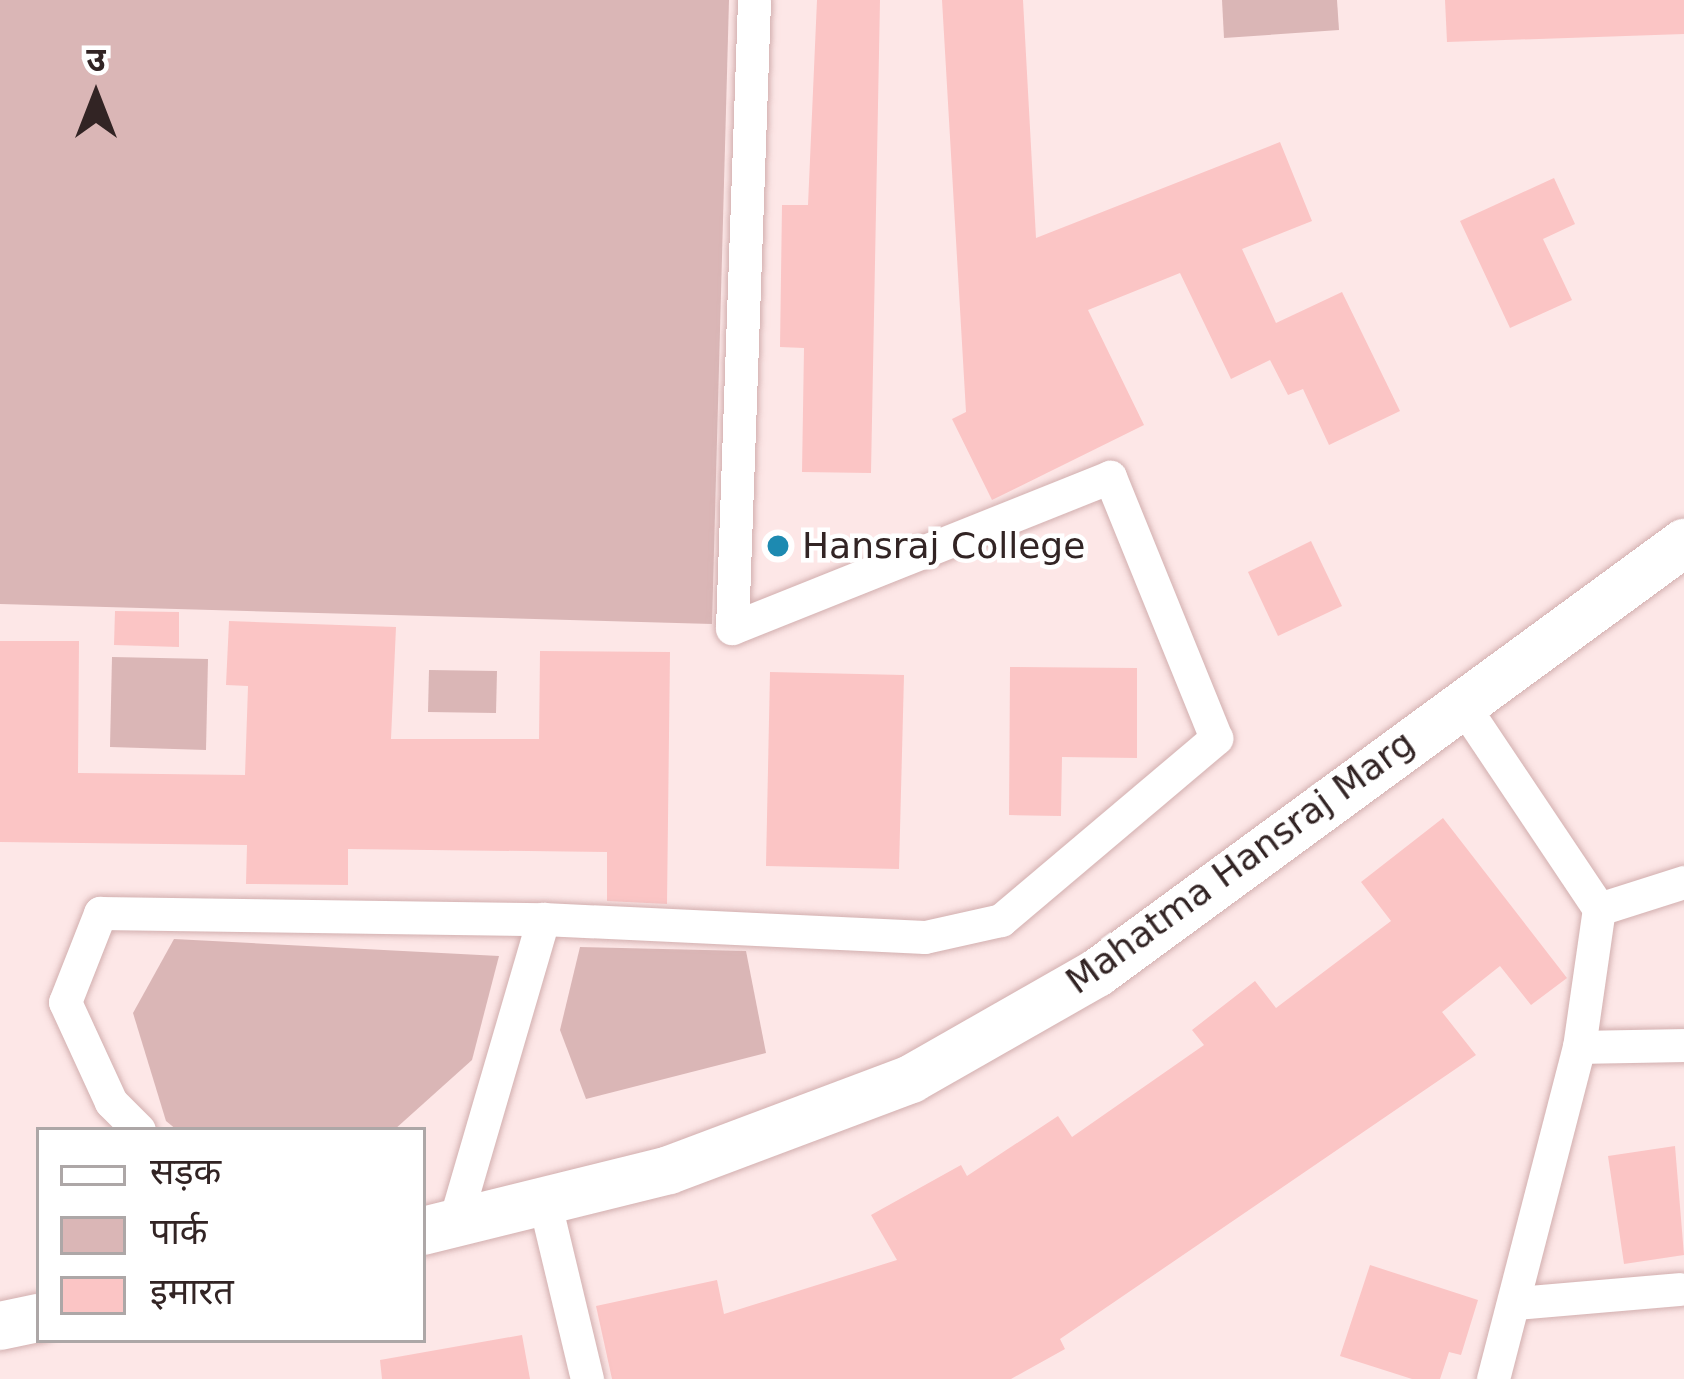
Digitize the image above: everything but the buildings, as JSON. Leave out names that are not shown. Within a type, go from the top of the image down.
[{"type":"street","points":[[136,1127],[111,1102],[65,1002],[100,913],[543,919],[926,937],[1001,920],[1216,738],[1110,477],[731,628],[754,0]]},
{"type":"street","name":"Mahatma Hansraj Marg","points":[[438,1228],[669,1170],[911,1079],[1097,973],[1460,701],[1684,543]]},
{"type":"street","points":[[1460,701],[1599,909],[1579,1047],[1517,1303],[1493,1379]]},
{"type":"street","points":[[1599,909],[1684,882]]},
{"type":"street","points":[[438,1228],[543,919]]},
{"type":"street","points":[[1579,1047],[1684,1045]]},
{"type":"street","points":[[545,1204],[586,1379]]},
{"type":"street","points":[[1517,1303],[1679,1289]]},
{"type":"street","points":[[0,1326],[36,1319]]},
{"type":"green space","points":[[0,0],[729,0],[712,624],[0,604]]},
{"type":"green space","points":[[1222,0],[1337,0],[1339,30],[1224,38]]},
{"type":"green space","points":[[112,657],[208,659],[206,750],[110,747]]},
{"type":"green space","points":[[429,670],[497,671],[496,713],[428,712]]},
{"type":"green space","points":[[174,939],[499,956],[472,1060],[397,1127],[173,1127],[166,1121],[133,1013]]},
{"type":"green space","points":[[580,947],[746,951],[766,1053],[586,1099],[560,1030]]},
{"type":"place","name":"Hansraj College","points":[[778,546]]}]
